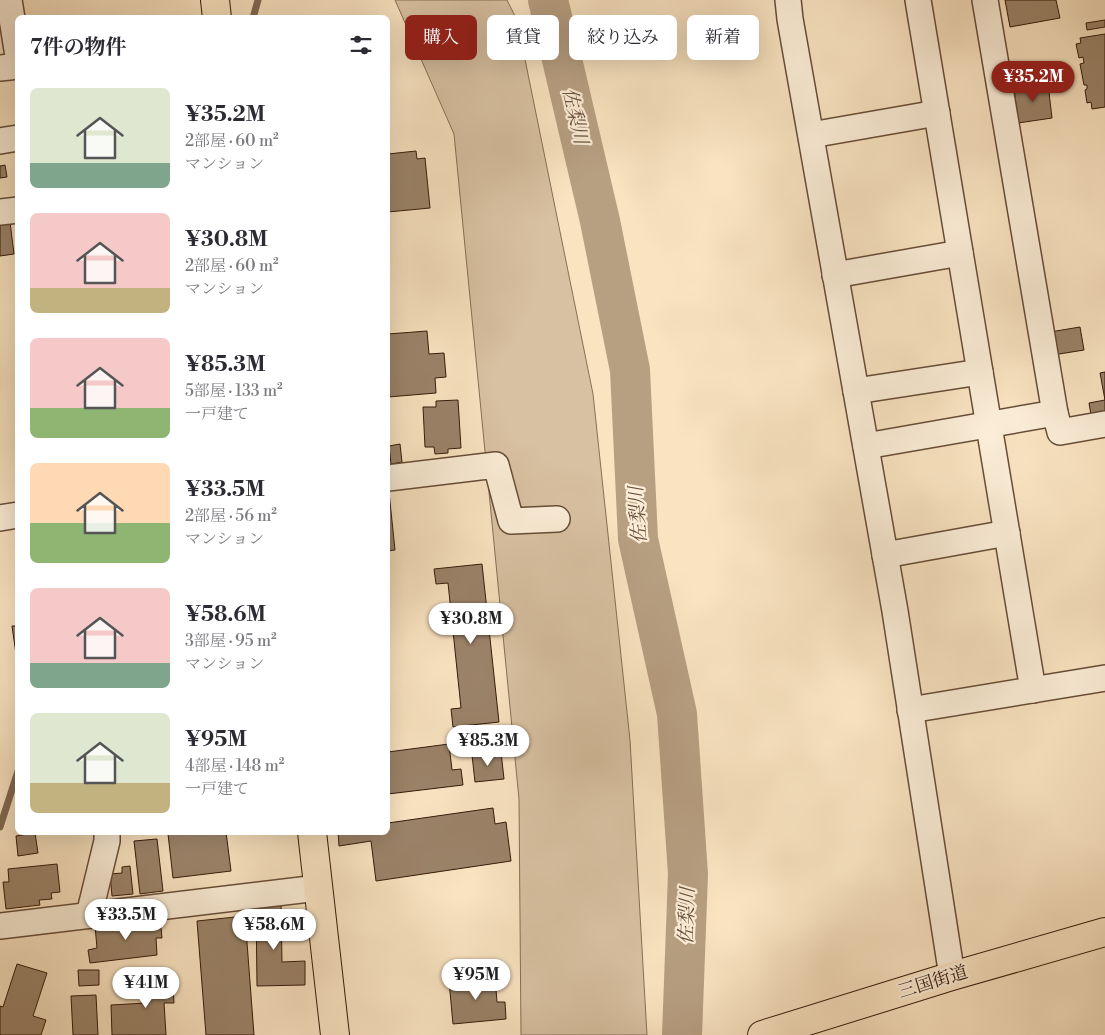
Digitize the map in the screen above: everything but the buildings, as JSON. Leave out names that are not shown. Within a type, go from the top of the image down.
[{"type":"main road","points":[[215,0],[217,15]]},
{"type":"main road","points":[[312,835],[335,1035]]},
{"type":"main road","name":"三国街道","points":[[762,1035],[952,976],[1105,932]]},
{"type":"street","points":[[9,0],[15,37]]},
{"type":"street","points":[[788,0],[895,611],[952,976]]},
{"type":"street","points":[[918,0],[1033,690]]},
{"type":"street","points":[[985,0],[1055,413],[1060,432],[1105,424]]},
{"type":"street","points":[[0,68],[15,66]]},
{"type":"street","points":[[811,135],[937,112]]},
{"type":"street","points":[[0,141],[15,138]]},
{"type":"street","points":[[0,212],[15,210]]},
{"type":"street","points":[[836,275],[960,253]]},
{"type":"street","points":[[856,391],[980,372]]},
{"type":"street","points":[[866,446],[1055,413]]},
{"type":"street","points":[[390,478],[496,465],[512,521],[557,519]]},
{"type":"street","points":[[0,518],[15,516]]},
{"type":"street","points":[[885,554],[1007,533]]},
{"type":"street","points":[[910,710],[1105,678]]},
{"type":"street","points":[[89,915],[107,841],[106,835]]},
{"type":"street","points":[[0,926],[318,888]]},
{"type":"shaded area","points":[[395,0],[507,0],[514,15],[487,15],[487,60],[525,60],[593,394],[630,740],[647,1035],[521,1035],[519,799],[454,134],[421,60],[477,60],[477,15],[405,15],[405,23]]},
{"type":"waterway","points":[[254,15],[258,0]]},
{"type":"waterway","name":"佐梨川","points":[[548,0],[600,221],[630,370],[638,539],[677,714],[688,874],[682,1035]]},
{"type":"waterway","points":[[0,827],[15,780]]}]
